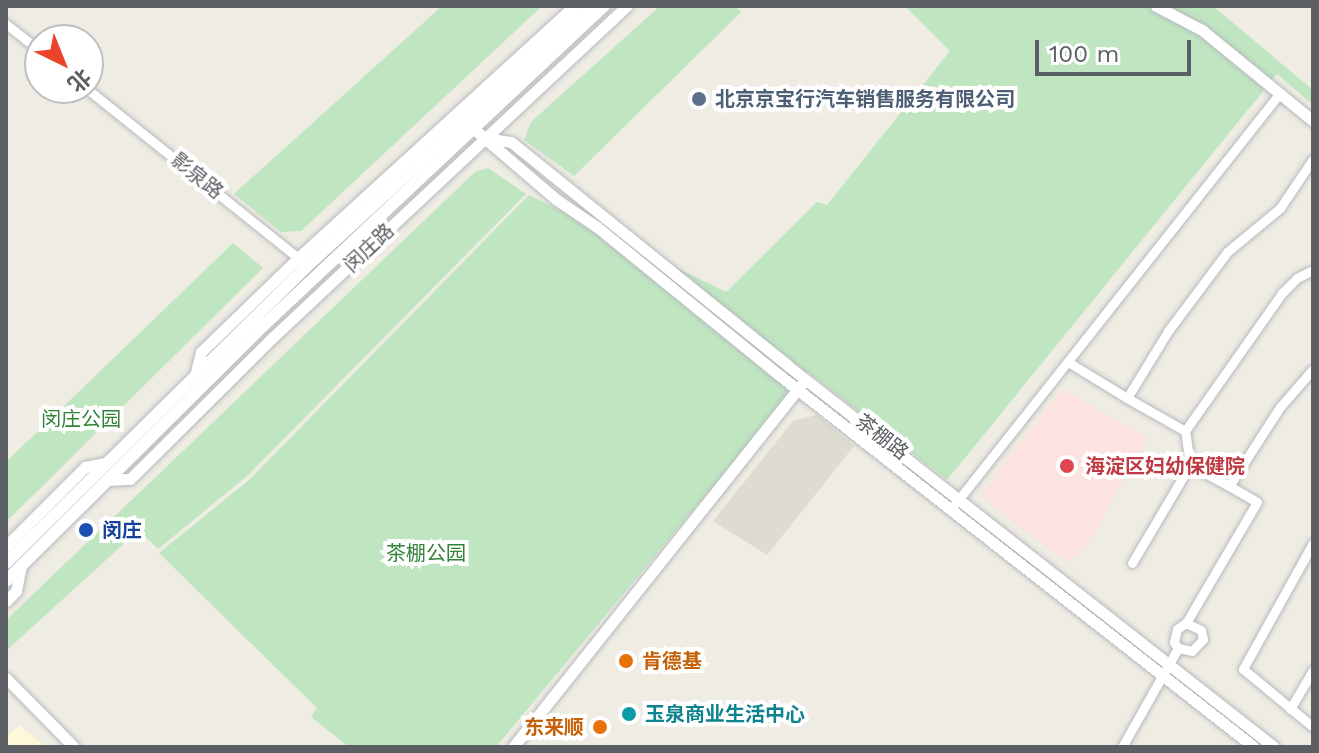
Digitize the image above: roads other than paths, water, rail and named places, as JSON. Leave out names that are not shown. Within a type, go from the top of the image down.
[{"type":"main road","name":"闵庄路","points":[[6,581],[591,6]]},
{"type":"main road","name":"闵庄路","points":[[6,563],[195,376],[303,262],[469,125],[604,6]]},
{"type":"street","name":"闵庄路","points":[[303,262],[574,6]]},
{"type":"street","name":"闵庄路","points":[[108,480],[130,479],[273,337],[627,6]]},
{"type":"street","points":[[1156,6],[1202,30],[1313,121]]},
{"type":"street","points":[[6,24],[24,38]]},
{"type":"street","points":[[951,509],[1280,93]]},
{"type":"street","name":"影泉路","points":[[104,102],[303,262]]},
{"type":"street","name":"茶棚路","points":[[469,125],[501,156],[597,227],[951,509],[1274,747]]},
{"type":"street","name":"茶棚路","points":[[485,138],[511,142],[959,498],[1254,747]]},
{"type":"street","points":[[1127,398],[1168,331],[1227,252],[1280,208],[1313,159]]},
{"type":"street","points":[[1132,563],[1190,465],[1185,431],[1282,293],[1297,278],[1313,270]]},
{"type":"street","points":[[1068,362],[1185,431]]},
{"type":"street","points":[[1229,486],[1280,407],[1313,369]]},
{"type":"street","points":[[513,747],[806,379]]},
{"type":"street","name":"闵庄路","points":[[6,546],[85,467],[106,463]]},
{"type":"street","points":[[1122,747],[1178,648],[1174,635],[1186,623],[1257,502],[1190,465]]},
{"type":"street","points":[[1313,543],[1243,669],[1313,727]]},
{"type":"street","name":"闵庄路","points":[[6,601],[16,591],[21,566]]},
{"type":"street","points":[[1178,648],[1192,651],[1203,639],[1201,630],[1186,623]]},
{"type":"street","points":[[1290,709],[1313,670]]},
{"type":"street","points":[[6,678],[74,747]]},
{"type":"place","name":"北京京宝行汽车销售服务有限公司","points":[[699,99]]},
{"type":"place","name":"海淀区妇幼保健院","points":[[1067,466]]},
{"type":"place","name":"闵庄","points":[[86,530]]},
{"type":"place","name":"肯德基","points":[[626,661]]},
{"type":"place","name":"玉泉商业生活中心","points":[[629,714]]},
{"type":"place","name":"东来顺","points":[[600,727]]},
{"type":"park label","name":"闵庄公园","points":[[81,419]]},
{"type":"park label","name":"茶棚公园","points":[[426,553]]}]
